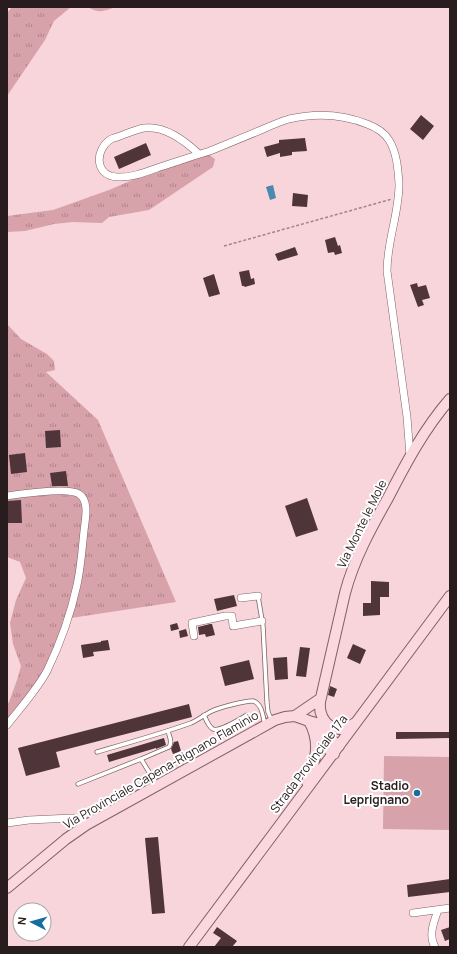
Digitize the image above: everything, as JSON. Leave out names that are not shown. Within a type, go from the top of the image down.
[{"type":"street","points":[[200,154],[188,144],[170,133],[151,128],[140,129],[111,139],[101,150],[99,160],[102,169],[106,174],[114,177],[140,174],[200,154],[292,118],[306,116],[335,115],[349,118],[371,126],[382,132],[389,140],[394,153],[399,183],[396,215],[388,250],[386,271],[407,417],[410,456]]},
{"type":"street","name":"Via Monte le Mole","points":[[320,699],[345,593],[350,576],[360,553],[410,456],[430,425],[450,400]]},
{"type":"street","points":[[7,496],[70,491],[78,493],[82,496],[86,509],[79,575],[68,618],[42,680],[7,725]]},
{"type":"street","points":[[241,598],[258,596]]},
{"type":"street","name":"Strada Provinciale 17a","points":[[189,947],[450,596]]},
{"type":"street","points":[[194,636],[192,623],[225,616],[232,616],[233,626],[262,621]]},
{"type":"street","points":[[296,716],[320,699]]},
{"type":"street","points":[[320,699],[319,706],[321,715],[324,721],[330,726]]},
{"type":"street","points":[[296,716],[336,728],[346,728],[358,720]]},
{"type":"street","name":"Via Provinciale Capena-Rignano Flaminio","points":[[7,888],[66,839],[87,825],[269,724],[285,717],[296,716]]},
{"type":"street","points":[[302,794],[315,762],[316,739],[309,721]]},
{"type":"street","points":[[309,721],[336,750]]},
{"type":"street","points":[[316,739],[336,750]]},
{"type":"street","points":[[7,823],[29,820],[72,818],[80,820],[87,825]]},
{"type":"street","points":[[414,913],[450,908]]},
{"type":"street","points":[[435,947],[431,934],[438,910]]},
{"type":"lane","name":"Via Provinciale Capena-Rignano Flaminio","points":[[258,596],[262,621],[269,724]]},
{"type":"lane","points":[[97,752],[194,722],[211,711],[219,708],[247,702],[254,701],[260,707],[269,724]]},
{"type":"lane","points":[[204,715],[210,727],[216,730],[247,715]]},
{"type":"lane","points":[[78,784],[168,748],[171,742],[168,731]]},
{"type":"lane","points":[[141,758],[157,786]]},
{"type":"path","points":[[224,246],[398,197]]},
{"type":"green space","points":[[12,7],[71,7],[54,21],[45,40],[7,96],[7,13]]},
{"type":"green space","points":[[87,7],[115,7],[101,11]]},
{"type":"green space","points":[[209,155],[215,159],[213,167],[149,210],[109,217],[102,223],[73,222],[54,224],[25,231],[7,232],[7,216],[53,210],[109,190],[137,178]]},
{"type":"green space","points":[[7,324],[21,339],[47,354],[54,361],[55,370],[46,372],[98,420],[176,602],[71,618],[37,685],[7,721],[7,705],[21,666],[13,644],[10,623],[16,600],[26,578],[20,562],[7,557]]},
{"type":"green space","name":"Stadio Leprignano","points":[[384,756],[450,757],[450,830],[383,829]]},
{"type":"water","points":[[273,185],[276,198],[270,200],[266,187]]},
{"type":"building","points":[[421,115],[434,126],[423,140],[410,129]]},
{"type":"building","points":[[305,138],[307,151],[292,152],[292,155],[280,157],[280,153],[267,157],[264,147],[279,143],[279,140]]},
{"type":"building","points":[[146,143],[151,155],[119,169],[114,157]]},
{"type":"building","points":[[293,193],[308,195],[307,207],[292,206]]},
{"type":"building","points":[[335,237],[338,246],[340,245],[342,253],[335,255],[334,252],[328,253],[325,240]]},
{"type":"building","points":[[295,247],[298,255],[278,261],[275,254]]},
{"type":"building","points":[[249,270],[251,279],[254,278],[255,284],[245,287],[242,286],[239,272]]},
{"type":"building","points":[[214,274],[220,294],[209,297],[203,278]]},
{"type":"building","points":[[417,283],[418,287],[426,285],[430,298],[422,300],[424,305],[418,307],[410,285]]},
{"type":"building","points":[[60,430],[61,447],[46,448],[45,431]]},
{"type":"building","points":[[25,453],[27,472],[11,474],[9,455]]},
{"type":"building","points":[[66,471],[68,486],[52,486],[50,473]]},
{"type":"building","points":[[307,498],[318,530],[296,537],[285,506]]},
{"type":"building","points":[[21,500],[22,523],[7,523],[7,501]]},
{"type":"building","points":[[371,581],[389,582],[389,597],[380,597],[380,615],[363,616],[363,603],[371,603]]},
{"type":"building","points":[[234,595],[237,606],[217,611],[214,599]]},
{"type":"building","points":[[177,623],[179,629],[171,631],[170,625]]},
{"type":"building","points":[[212,624],[215,635],[206,637],[205,634],[199,635],[198,627]]},
{"type":"building","points":[[186,629],[188,636],[180,638],[179,631]]},
{"type":"building","points":[[108,640],[110,650],[93,652],[94,656],[83,658],[81,645]]},
{"type":"building","points":[[353,644],[366,650],[360,664],[347,658]]},
{"type":"building","points":[[300,647],[310,648],[306,677],[296,676]]},
{"type":"building","points":[[287,657],[288,679],[275,680],[273,658]]},
{"type":"building","points":[[249,660],[254,679],[225,686],[220,667]]},
{"type":"building","points":[[330,686],[337,689],[334,697],[328,695]]},
{"type":"building","points":[[189,704],[192,717],[56,752],[60,767],[26,776],[18,748]]},
{"type":"building","points":[[396,732],[450,732],[450,738],[396,739]]},
{"type":"building","points":[[164,738],[166,745],[109,762],[107,755]]},
{"type":"building","points":[[178,741],[181,751],[173,754],[171,749],[174,742]]},
{"type":"building","points":[[158,837],[165,913],[152,914],[145,838]]},
{"type":"building","points":[[450,879],[450,892],[408,897],[407,885]]},
{"type":"building","points":[[217,927],[237,941],[232,947],[214,947],[221,938],[213,933]]},
{"type":"building","points":[[450,927],[450,939],[445,941],[441,930]]},
{"type":"place","name":"Stadio Leprignano","points":[[417,793]]}]
